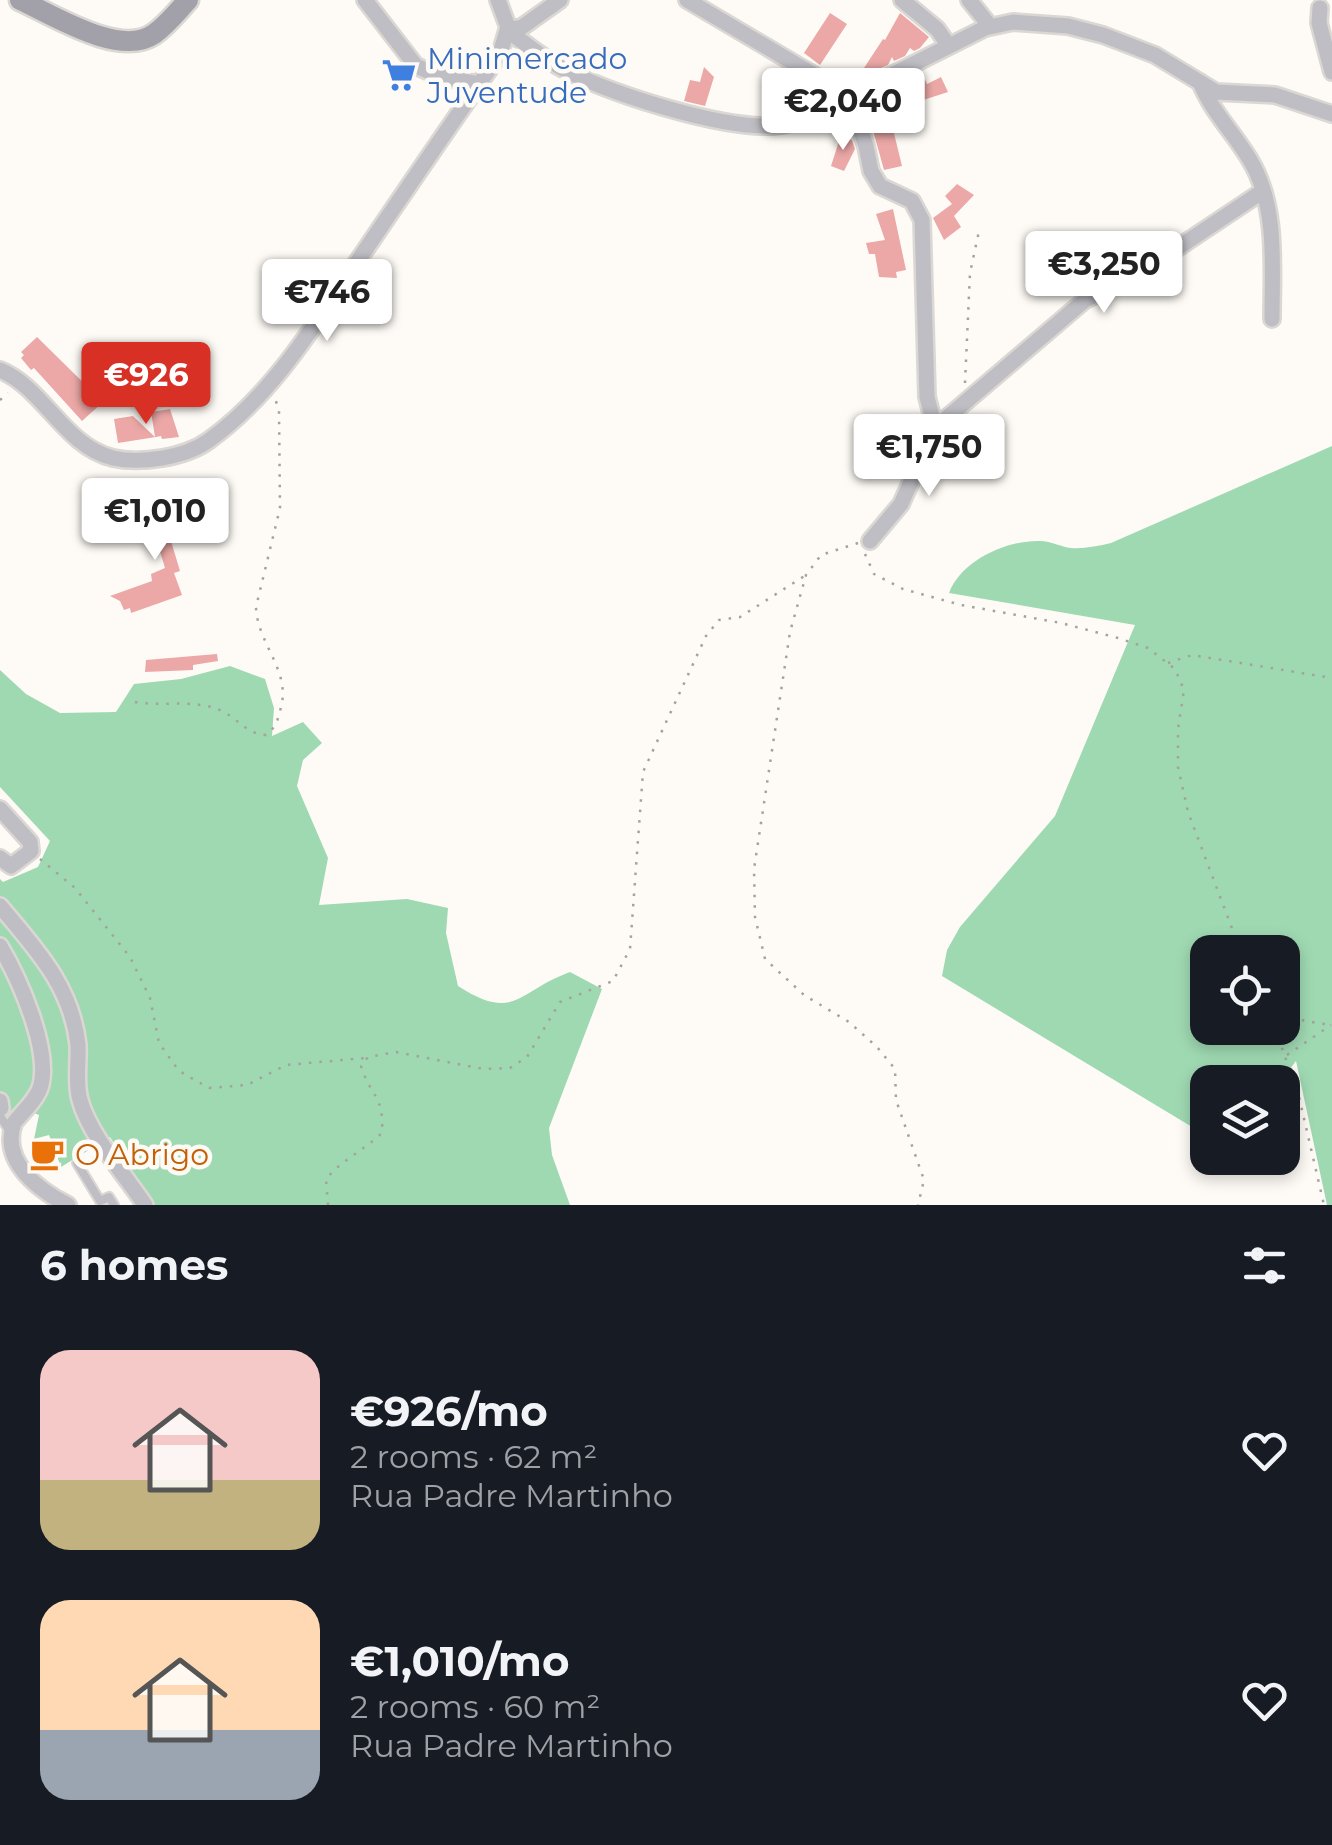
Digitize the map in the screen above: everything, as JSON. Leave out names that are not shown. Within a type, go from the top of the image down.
[{"type":"main road","points":[[20,0],[102,37],[131,44],[152,36],[188,0]]},
{"type":"street","points":[[365,0],[416,66],[441,78],[478,84]]},
{"type":"street","points":[[0,370],[21,382],[87,446],[108,457],[128,460],[174,456],[206,443],[260,396],[500,54],[507,30],[498,0]]},
{"type":"street","points":[[507,30],[522,28],[560,0]]},
{"type":"street","points":[[687,0],[841,91],[862,90],[990,26],[1013,22],[1086,30],[1155,55],[1216,92],[1275,95],[1332,114]]},
{"type":"street","points":[[902,0],[937,29],[949,46]]},
{"type":"street","points":[[969,0],[990,26]]},
{"type":"street","points":[[1320,8],[1332,72]]},
{"type":"street","points":[[507,30],[568,72],[729,122],[773,126],[809,117],[830,107],[847,91]]},
{"type":"street","points":[[1200,82],[1208,103],[1251,162],[1263,191],[1272,233],[1272,319]]},
{"type":"street","points":[[847,91],[880,186],[912,201],[922,220],[926,397],[935,428]]},
{"type":"street","points":[[870,540],[901,504],[935,428],[968,398],[1086,300],[1140,273],[1263,191]]},
{"type":"street","points":[[0,809],[30,842],[32,851],[11,866],[0,858]]},
{"type":"street","points":[[0,906],[59,980],[71,1008],[78,1044],[79,1098],[88,1120],[145,1205]]},
{"type":"street","points":[[0,946],[37,1032],[43,1067],[40,1088],[3,1126],[5,1169],[68,1205]]},
{"type":"lane","points":[[77,1164],[100,1201],[109,1196],[114,1205]]},
{"type":"path","points":[[968,398],[965,386],[970,273],[979,230]]},
{"type":"path","points":[[135,702],[178,703],[223,711],[255,734],[266,735],[277,724],[285,694],[282,677],[256,621],[280,508],[280,411],[270,382]]},
{"type":"path","points":[[870,540],[821,554],[806,575],[790,632],[754,868],[755,918],[766,959],[804,995],[849,1022],[878,1047],[895,1069],[896,1100],[924,1180],[918,1205]]},
{"type":"path","points":[[870,540],[864,556],[874,574],[903,589],[1118,638],[1148,648],[1175,669],[1184,690],[1178,767],[1188,812],[1235,935]]},
{"type":"path","points":[[32,851],[75,888],[130,957],[150,998],[160,1043],[180,1071],[209,1088],[247,1085],[286,1065],[396,1052],[484,1069],[510,1068],[527,1057],[560,1002],[613,981],[630,950],[643,772],[706,636],[719,620],[740,616],[806,575]]},
{"type":"path","points":[[1168,664],[1192,655],[1332,678]]},
{"type":"path","points":[[1300,1019],[1331,1025]]},
{"type":"path","points":[[1287,1055],[1331,1025]]},
{"type":"path","points":[[1283,1045],[1324,1205]]},
{"type":"path","points":[[328,1205],[326,1179],[338,1164],[367,1148],[382,1133],[380,1098],[368,1087],[361,1066],[368,1058]]},
{"type":"green space","points":[[1332,446],[1332,1205],[1327,1205],[1300,1065],[1296,1061],[1293,1065],[1190,1065],[1190,1126],[942,976],[947,950],[960,927],[1055,816],[1135,625],[949,593],[974,562],[1013,544],[1040,541],[1091,547],[1111,543]]},
{"type":"green space","points":[[230,666],[265,679],[274,708],[272,736],[303,722],[322,743],[303,760],[297,786],[328,858],[319,905],[407,899],[448,908],[446,933],[458,986],[493,1002],[516,1000],[570,972],[602,989],[549,1128],[552,1155],[570,1205],[152,1205],[110,1137],[61,1167],[49,1135],[34,1139],[39,1115],[20,1107],[0,1109],[0,879],[3,882],[38,867],[50,841],[0,787],[0,670],[26,694],[60,713],[116,712],[134,684],[181,679]]},
{"type":"building","points":[[830,13],[847,24],[820,65],[804,53]]},
{"type":"building","points":[[900,13],[929,37],[920,48],[910,48],[905,56],[894,61],[892,57],[888,65],[870,73],[864,68]]},
{"type":"building","points":[[704,67],[714,77],[705,106],[684,101],[690,80],[700,82]]},
{"type":"building","points":[[922,73],[927,84],[941,77],[948,92],[914,103],[904,81]]},
{"type":"building","points":[[785,76],[804,88],[790,110],[771,98]]},
{"type":"building","points":[[892,125],[902,166],[884,170],[872,127]]},
{"type":"building","points":[[841,135],[852,140],[855,149],[844,171],[831,166]]},
{"type":"building","points":[[957,184],[974,195],[954,216],[961,227],[944,240],[933,218],[952,204],[945,196]]},
{"type":"building","points":[[893,209],[906,270],[896,272],[897,278],[879,277],[875,254],[869,254],[866,243],[885,240],[876,214]]},
{"type":"building","points":[[37,337],[103,402],[82,421],[21,358],[21,352]]},
{"type":"building","points":[[170,409],[179,437],[118,443],[114,419],[133,416],[155,437],[151,412]]},
{"type":"building","points":[[969,418],[986,435],[965,456],[949,438]]},
{"type":"building","points":[[153,481],[180,571],[174,573],[182,595],[131,613],[130,608],[124,610],[120,601],[110,596],[152,581],[151,574],[165,568],[140,485]]},
{"type":"building","points":[[217,654],[218,661],[193,665],[193,670],[145,672],[146,660]]},
{"type":"place","name":"Minimercado Juventude","points":[[399,75]]},
{"type":"place","name":"O Abrigo","points":[[47,1154]]}]
